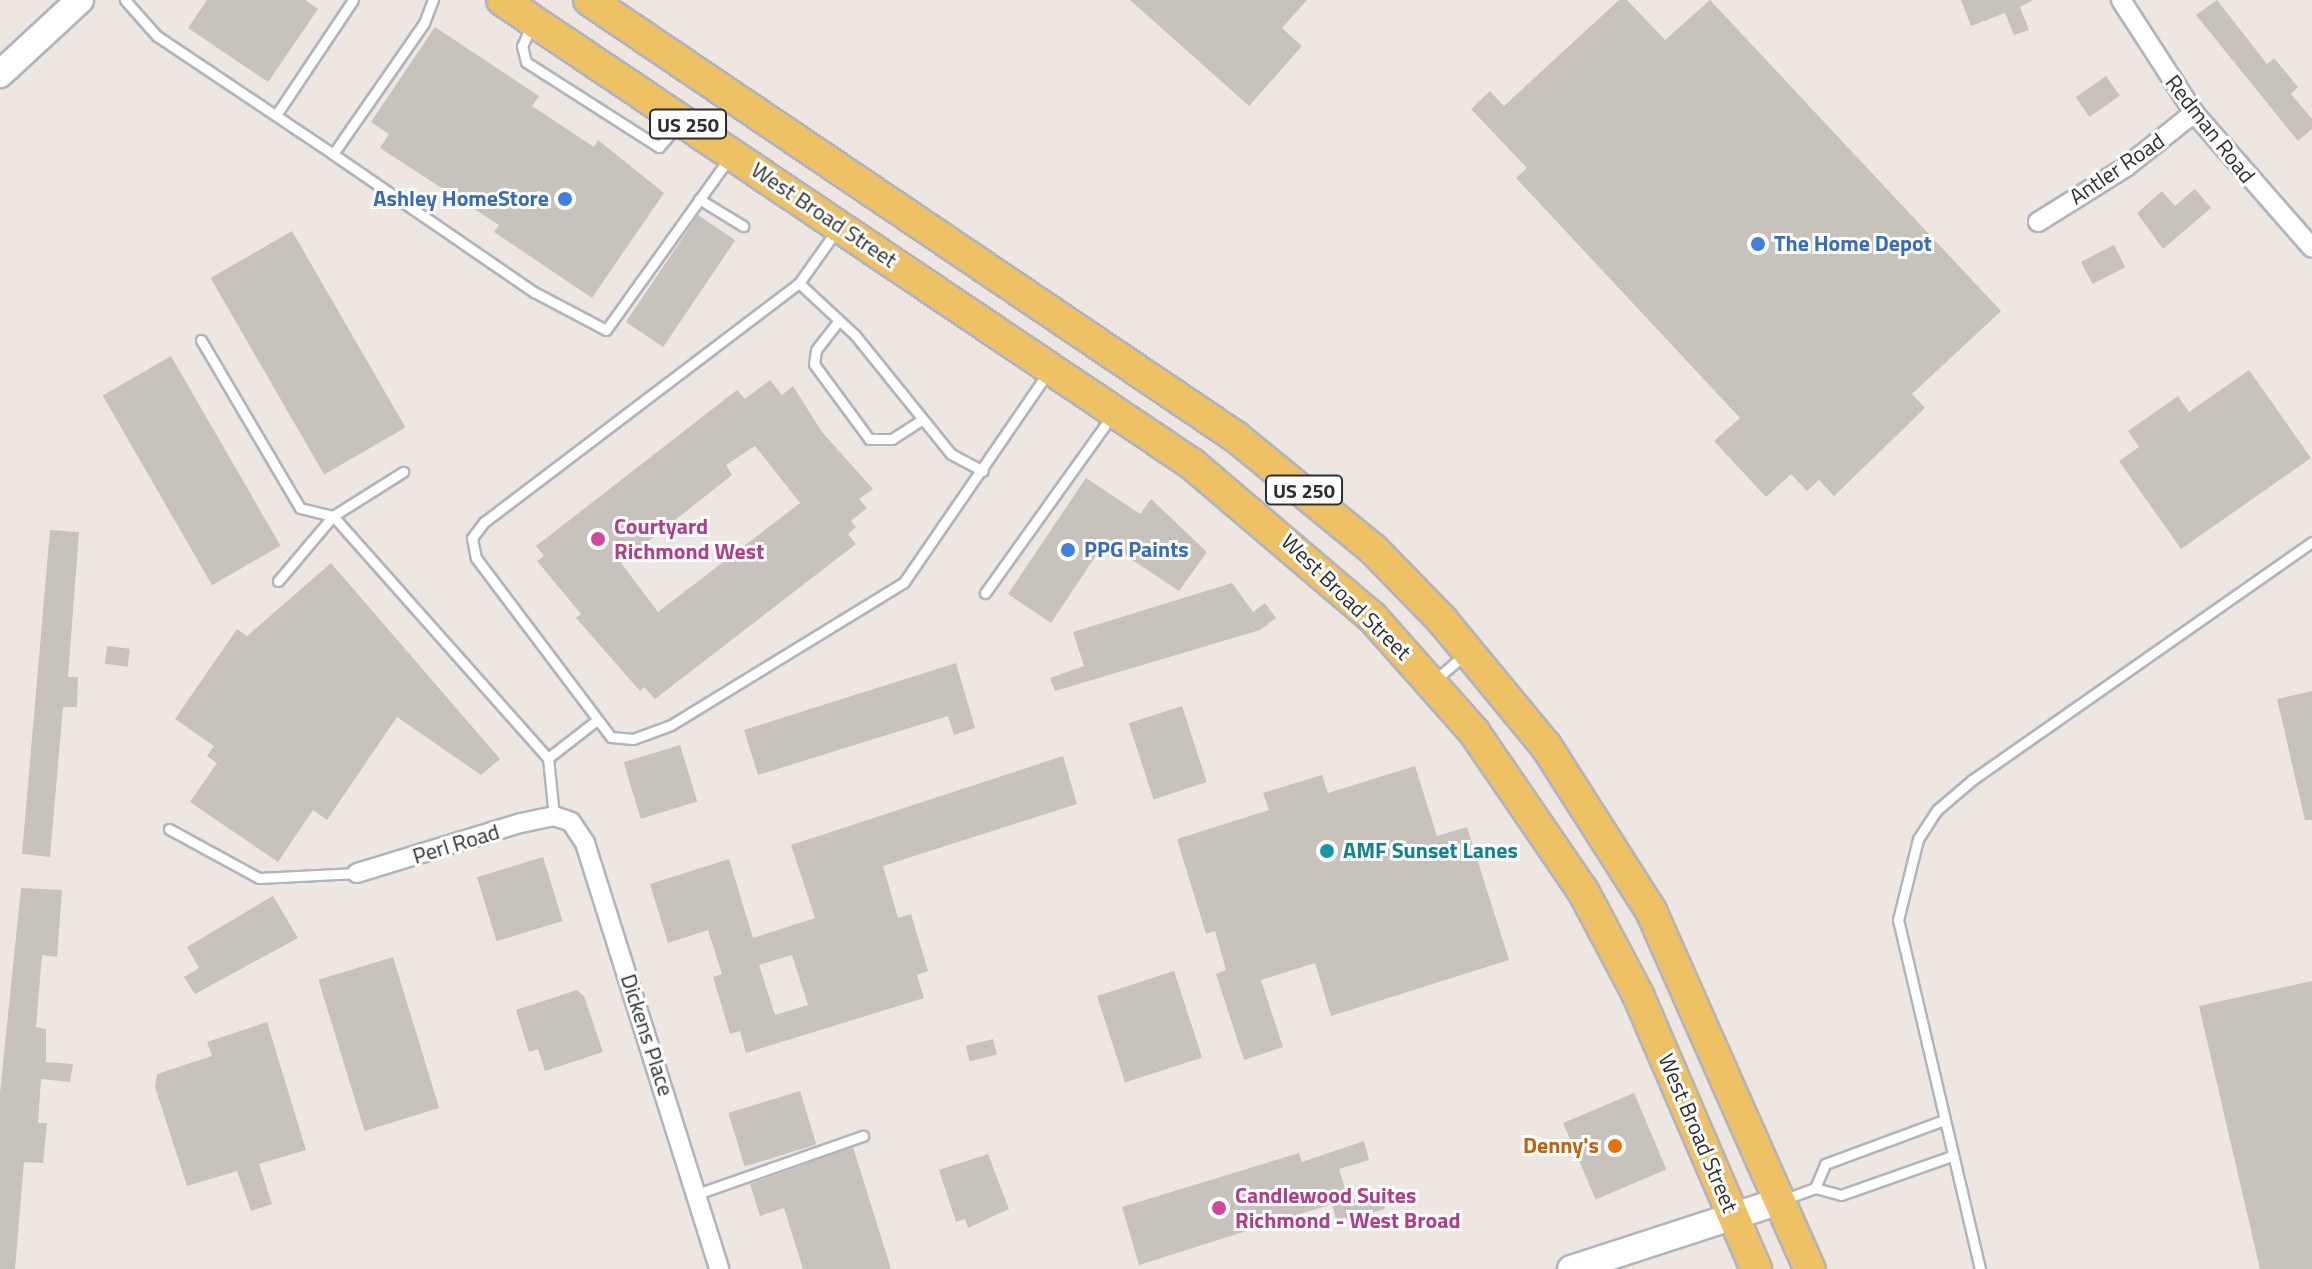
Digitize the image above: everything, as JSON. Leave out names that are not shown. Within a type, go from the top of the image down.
[{"type":"main road","points":[[0,74],[80,0]]},
{"type":"main road","name":"West Broad Street","points":[[502,0],[1115,411],[1254,511],[1372,617],[1432,682],[1524,799],[1596,914],[1638,995],[1756,1269]]},
{"type":"main road","name":"US 250","points":[[589,0],[1236,437],[1330,511],[1470,650],[1567,775],[1645,899],[1810,1269]]},
{"type":"main road","points":[[1051,368],[1078,328]]},
{"type":"main road","points":[[1571,1269],[1780,1201]]},
{"type":"street","name":"Redman Road","points":[[2121,0],[2194,113],[2312,248]]},
{"type":"street","name":"Antler Road","points":[[2038,222],[2126,167],[2194,113]]},
{"type":"street","name":"Perl Road","points":[[357,873],[554,816]]},
{"type":"street","name":"Dickens Place","points":[[554,816],[571,822],[585,843],[719,1269]]},
{"type":"lane","points":[[125,0],[157,36],[534,292],[606,330],[732,154]]},
{"type":"lane","points":[[276,115],[353,0]]},
{"type":"lane","points":[[333,154],[424,23],[433,0]]},
{"type":"lane","points":[[699,199],[743,226]]},
{"type":"lane","points":[[839,226],[799,283],[484,522],[472,538],[476,558],[611,737],[633,739],[671,725],[831,632],[915,572],[1051,368]]},
{"type":"lane","points":[[799,283],[837,323],[855,335],[951,454],[983,471]]},
{"type":"lane","points":[[837,323],[816,350],[814,364],[869,439],[892,439],[921,420]]},
{"type":"lane","points":[[201,340],[300,508],[333,516],[548,758],[554,816]]},
{"type":"lane","points":[[985,593],[1115,411]]},
{"type":"lane","points":[[278,581],[333,516],[403,472]]},
{"type":"lane","points":[[1980,1269],[1898,920],[1918,839],[1937,810],[1972,780],[2312,542]]},
{"type":"lane","points":[[1432,682],[1470,650]]},
{"type":"lane","points":[[548,758],[597,720]]},
{"type":"lane","points":[[169,829],[259,878],[357,873]]},
{"type":"lane","points":[[1815,1188],[1825,1164],[1944,1120]]},
{"type":"lane","points":[[697,1194],[863,1136]]},
{"type":"lane","points":[[1780,1201],[1815,1188],[1841,1195],[1952,1156]]},
{"type":"building","points":[[207,0],[305,0],[318,9],[268,82],[188,28]]},
{"type":"building","points":[[1130,0],[1307,0],[1282,28],[1302,46],[1249,106]]},
{"type":"building","name":"The Home Depot","points":[[1619,0],[1627,0],[1665,40],[1710,0],[2001,311],[1912,394],[1925,408],[1834,496],[1819,480],[1807,491],[1791,474],[1766,497],[1714,441],[1740,418],[1516,178],[1527,168],[1471,109],[1490,91],[1504,106]]},
{"type":"building","points":[[1961,0],[2033,0],[2020,7],[2029,30],[2014,35],[2005,13],[1971,26]]},
{"type":"building","points":[[2217,0],[2267,64],[2274,58],[2298,87],[2291,94],[2312,119],[2312,129],[2298,141],[2196,15]]},
{"type":"building","points":[[435,27],[539,96],[532,106],[594,147],[598,140],[664,193],[592,298],[494,232],[499,225],[380,148],[389,134],[371,122]]},
{"type":"building","points":[[2106,76],[2120,96],[2089,117],[2076,97]]},
{"type":"building","points":[[2195,189],[2211,208],[2163,249],[2137,213],[2162,191],[2175,206]]},
{"type":"building","points":[[698,215],[735,240],[663,347],[626,322]]},
{"type":"building","points":[[292,231],[406,428],[324,475],[211,278]]},
{"type":"building","points":[[2114,245],[2125,267],[2092,284],[2081,262]]},
{"type":"building","points":[[171,356],[281,546],[212,585],[103,396]]},
{"type":"building","points":[[2249,370],[2311,458],[2181,549],[2119,461],[2139,447],[2128,431],[2178,396],[2189,412]]},
{"type":"building","name":"Courtyard Richmond West","points":[[770,380],[782,395],[793,386],[822,432],[873,489],[859,499],[867,508],[851,521],[856,527],[848,534],[856,544],[655,699],[644,687],[640,691],[576,618],[581,614],[537,561],[544,556],[536,546],[737,390],[745,399]],"holes":[[[755,446],[800,503],[658,612],[621,563],[732,475],[726,465]]]},
{"type":"building","points":[[1086,478],[1140,514],[1151,499],[1207,552],[1179,591],[1105,542],[1051,623],[1008,594]]},
{"type":"building","points":[[50,530],[79,532],[68,677],[78,677],[77,707],[63,707],[50,857],[22,854]]},
{"type":"building","points":[[331,563],[500,759],[481,775],[397,717],[327,820],[313,810],[278,862],[190,802],[217,763],[207,756],[214,746],[175,719],[237,629],[247,636]]},
{"type":"building","points":[[1232,583],[1253,612],[1265,603],[1276,618],[1260,630],[1055,691],[1050,678],[1084,666],[1073,632]]},
{"type":"building","points":[[107,646],[130,649],[128,667],[105,664]]},
{"type":"building","points":[[956,663],[975,728],[954,735],[948,716],[758,775],[744,730]]},
{"type":"building","points":[[2312,691],[2312,820],[2305,820],[2277,699]]},
{"type":"building","points":[[1182,706],[1207,782],[1153,799],[1129,723]]},
{"type":"building","points":[[680,745],[697,801],[641,819],[624,762]]},
{"type":"building","points":[[1063,756],[1077,804],[883,866],[898,918],[911,914],[928,971],[917,975],[924,998],[746,1053],[740,1031],[730,1034],[713,977],[722,974],[708,930],[668,943],[650,884],[729,859],[753,938],[815,918],[791,845]],"holes":[[[792,955],[808,1005],[775,1015],[759,965]]]},
{"type":"building","points":[[1415,766],[1437,836],[1467,827],[1509,960],[1331,1016],[1315,963],[1261,980],[1283,1047],[1244,1060],[1216,974],[1226,970],[1215,931],[1206,934],[1177,839],[1269,810],[1263,793],[1322,775],[1328,793]]},
{"type":"building","points":[[543,857],[563,921],[497,941],[477,877]]},
{"type":"building","points":[[21,888],[62,890],[57,957],[42,955],[36,1027],[46,1029],[46,1062],[73,1064],[70,1082],[41,1079],[38,1123],[47,1123],[43,1163],[24,1162],[15,1269],[0,1269],[0,1093]]},
{"type":"building","points":[[273,896],[298,938],[195,994],[184,977],[199,968],[187,947]]},
{"type":"building","points":[[393,957],[439,1108],[365,1131],[318,980]]},
{"type":"building","points":[[1174,971],[1202,1058],[1125,1083],[1097,996]]},
{"type":"building","points":[[2312,981],[2312,1269],[2260,1269],[2199,1006]]},
{"type":"building","points":[[577,990],[584,996],[603,1052],[545,1071],[538,1049],[529,1052],[516,1010]]},
{"type":"building","points":[[267,1022],[306,1150],[259,1164],[272,1204],[251,1211],[237,1171],[187,1186],[155,1087],[157,1074],[212,1056],[207,1042]]},
{"type":"building","points":[[993,1039],[997,1055],[970,1061],[966,1046]]},
{"type":"building","points":[[800,1091],[816,1145],[745,1166],[728,1113]]},
{"type":"building","name":"Denny's","points":[[1634,1093],[1666,1169],[1596,1199],[1563,1123]]},
{"type":"building","name":"Candlewood Suites Richmond - West Broad","points":[[1364,1141],[1369,1160],[1339,1169],[1349,1201],[1379,1191],[1385,1209],[1337,1223],[1332,1204],[1139,1265],[1122,1207],[1299,1153],[1302,1162]]},
{"type":"building","points":[[853,1147],[891,1269],[803,1269],[784,1208],[760,1216],[750,1184]]},
{"type":"building","points":[[988,1154],[1009,1209],[968,1228],[965,1219],[956,1222],[939,1170]]},
{"type":"place","name":"Ashley HomeStore","points":[[565,199]]},
{"type":"place","name":"The Home Depot","points":[[1758,244]]},
{"type":"place","name":"Courtyard Richmond West","points":[[598,539]]},
{"type":"place","name":"PPG Paints","points":[[1068,550]]},
{"type":"place","name":"AMF Sunset Lanes","points":[[1327,851]]},
{"type":"place","name":"Denny's","points":[[1615,1146]]},
{"type":"place","name":"Candlewood Suites Richmond - West Broad","points":[[1219,1208]]}]
